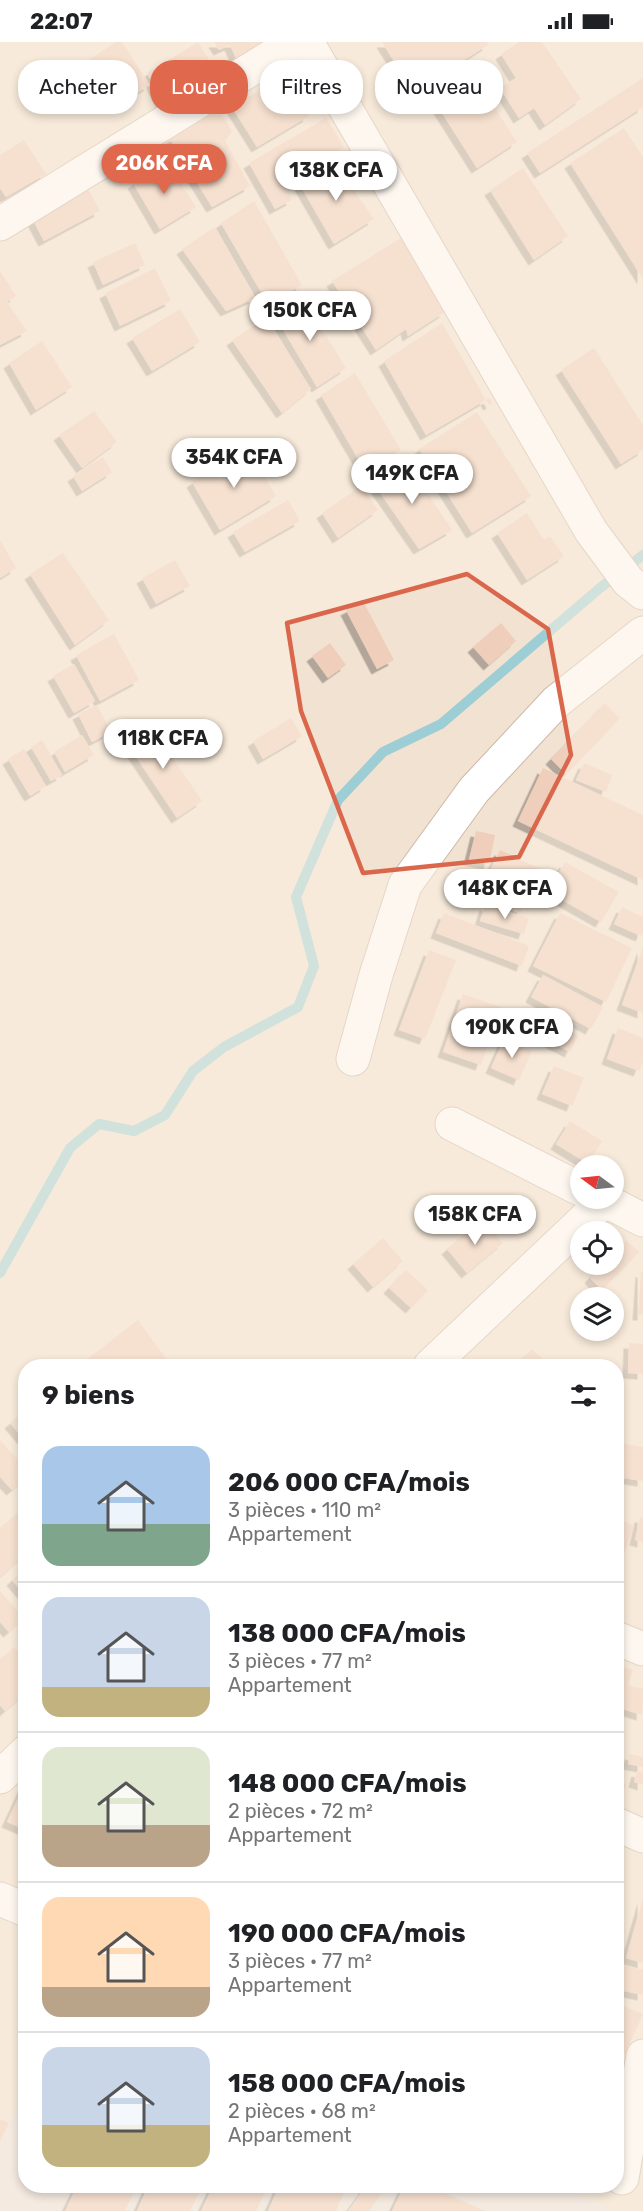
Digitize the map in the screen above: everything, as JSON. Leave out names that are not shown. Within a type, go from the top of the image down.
[{"type":"street","points":[[0,224],[295,42]]},
{"type":"street","points":[[307,42],[591,531],[635,587]]},
{"type":"street","points":[[353,1059],[376,975],[405,885],[474,790],[556,702],[643,633]]},
{"type":"street","points":[[452,1124],[570,1183]]},
{"type":"street","points":[[437,1359],[582,1209]]},
{"type":"street","points":[[621,1209],[643,1220]]},
{"type":"street","points":[[624,1641],[643,1649]]},
{"type":"street","points":[[0,1777],[18,1760]]},
{"type":"street","points":[[624,1828],[643,1836]]},
{"type":"street","points":[[0,1899],[18,1907]]},
{"type":"street","points":[[627,2180],[643,2056]]},
{"type":"highlighted area","points":[[467,574],[548,629],[571,755],[519,857],[363,873],[301,711],[287,623]]},
{"type":"shaded area","points":[[0,42],[643,42],[643,2211],[0,2211]]},
{"type":"shaded area","points":[[18,2099],[18,2193],[577,2193],[616,2211],[0,2211],[0,2141]]},
{"type":"building","points":[[116,42],[122,42],[134,60],[89,60]]},
{"type":"building","points":[[198,42],[209,60],[168,60]]},
{"type":"building","points":[[214,42],[263,42],[236,58],[230,45],[219,50]]},
{"type":"building","points":[[382,42],[487,42],[488,45],[464,60],[393,60]]},
{"type":"building","points":[[519,42],[542,42],[581,99],[545,125],[534,108],[519,118],[503,93],[503,86],[516,78],[501,54]]},
{"type":"building","points":[[138,67],[150,85],[138,92]]},
{"type":"building","points":[[643,78],[643,107],[540,173],[527,153]]},
{"type":"building","points":[[260,90],[260,114],[307,114],[309,116],[257,147],[236,114],[248,114],[248,97]]},
{"type":"building","points":[[212,114],[221,114],[232,131],[225,141],[250,186],[212,207],[170,139]]},
{"type":"building","points":[[443,114],[499,114],[517,142],[477,168]]},
{"type":"building","points":[[326,118],[344,147],[285,184],[292,200],[275,209],[249,163]]},
{"type":"building","points":[[624,128],[643,157],[643,279],[570,163]]},
{"type":"building","points":[[24,140],[46,174],[6,197],[0,188],[0,155]]},
{"type":"building","points":[[333,161],[374,219],[334,244],[299,183]]},
{"type":"building","points":[[167,162],[196,207],[160,229],[133,183]]},
{"type":"building","points":[[523,168],[568,236],[534,260],[490,190]]},
{"type":"building","points":[[86,185],[100,211],[44,241],[30,214]]},
{"type":"building","points":[[254,201],[302,285],[268,304],[221,223]]},
{"type":"building","points":[[215,227],[255,298],[226,311],[182,249]]},
{"type":"building","points":[[401,238],[445,312],[408,336],[406,329],[376,350],[332,281]]},
{"type":"building","points":[[135,243],[145,265],[103,285],[93,262]]},
{"type":"building","points":[[155,268],[171,301],[120,326],[105,293]]},
{"type":"building","points":[[0,271],[16,296],[7,302],[27,331],[0,345]]},
{"type":"building","points":[[303,298],[346,368],[317,387],[275,316]]},
{"type":"building","points":[[180,309],[200,342],[152,371],[132,338]]},
{"type":"building","points":[[266,318],[311,389],[282,413],[232,340]]},
{"type":"building","points":[[442,323],[486,400],[426,435],[384,361]]},
{"type":"building","points":[[42,341],[72,387],[36,410],[9,363]]},
{"type":"building","points":[[594,348],[643,425],[643,450],[621,464],[561,370]]},
{"type":"building","points":[[355,373],[401,450],[364,469],[321,395]]},
{"type":"building","points":[[94,411],[117,442],[82,468],[59,435]]},
{"type":"building","points":[[477,412],[531,496],[472,533],[419,449]]},
{"type":"building","points":[[248,449],[276,496],[220,530],[192,482]]},
{"type":"building","points":[[103,457],[112,472],[82,491],[73,476]]},
{"type":"building","points":[[406,460],[452,530],[419,549],[372,481]]},
{"type":"building","points":[[361,486],[378,510],[338,538],[322,513]]},
{"type":"building","points":[[288,500],[300,521],[245,552],[233,532]]},
{"type":"building","points":[[527,513],[544,540],[550,536],[564,556],[527,580],[497,533]]},
{"type":"building","points":[[0,540],[16,568],[0,578]]},
{"type":"building","points":[[63,553],[109,620],[75,645],[30,574]]},
{"type":"building","points":[[175,560],[190,586],[156,604],[142,578]]},
{"type":"building","points":[[363,601],[394,660],[377,669],[346,610]]},
{"type":"building","points":[[501,623],[516,641],[489,665],[473,647]]},
{"type":"building","points":[[114,634],[139,680],[100,701],[76,655]]},
{"type":"building","points":[[330,643],[346,665],[328,678],[312,656]]},
{"type":"building","points":[[74,664],[95,701],[74,713],[53,676]]},
{"type":"building","points":[[605,703],[620,718],[566,774],[551,759]]},
{"type":"building","points":[[97,705],[111,732],[92,742],[78,714]]},
{"type":"building","points":[[291,718],[302,736],[263,759],[253,741]]},
{"type":"building","points":[[149,722],[202,801],[177,818],[124,739]]},
{"type":"building","points":[[82,735],[94,755],[65,772],[54,752]]},
{"type":"building","points":[[42,740],[62,775],[51,781],[31,747]]},
{"type":"building","points":[[24,749],[46,786],[30,796],[8,759]]},
{"type":"building","points":[[584,763],[612,775],[606,792],[576,780]]},
{"type":"building","points":[[543,768],[643,815],[643,880],[518,821]]},
{"type":"building","points":[[476,831],[495,835],[489,864],[469,860]]},
{"type":"building","points":[[500,850],[542,870],[520,914],[479,893]]},
{"type":"building","points":[[565,862],[619,892],[601,922],[548,892]]},
{"type":"building","points":[[485,905],[529,918],[524,934],[480,921]]},
{"type":"building","points":[[622,907],[643,917],[641,936],[614,924]]},
{"type":"building","points":[[444,913],[529,946],[522,966],[436,933]]},
{"type":"building","points":[[560,913],[632,948],[606,1002],[533,966]]},
{"type":"building","points":[[643,947],[643,1013],[622,1005]]},
{"type":"building","points":[[429,950],[456,960],[425,1039],[399,1030]]},
{"type":"building","points":[[543,975],[603,1007],[591,1029],[531,997]]},
{"type":"building","points":[[463,994],[501,1007],[481,1065],[443,1052]]},
{"type":"building","points":[[529,1009],[578,1036],[570,1052],[520,1026]]},
{"type":"building","points":[[618,1028],[643,1038],[643,1061],[639,1071],[607,1059]]},
{"type":"building","points":[[504,1039],[532,1051],[519,1080],[491,1068]]},
{"type":"building","points":[[554,1066],[584,1078],[572,1106],[542,1094]]},
{"type":"building","points":[[570,1121],[602,1141],[593,1155],[574,1155],[556,1144]]},
{"type":"building","points":[[482,1219],[503,1243],[467,1273],[447,1249]]},
{"type":"building","points":[[383,1238],[403,1261],[373,1287],[353,1264]]},
{"type":"building","points":[[626,1240],[639,1252],[624,1267],[624,1242]]},
{"type":"building","points":[[406,1270],[428,1290],[411,1308],[389,1288]]},
{"type":"building","points":[[641,1272],[643,1272],[643,1315],[638,1315]]},
{"type":"building","points":[[593,1275],[617,1275],[605,1287],[599,1287],[590,1278]]},
{"type":"building","points":[[138,1320],[166,1359],[87,1359]]},
{"type":"building","points":[[629,1343],[643,1344],[643,1374],[628,1373]]},
{"type":"building","points":[[532,1349],[543,1359],[522,1359]]},
{"type":"building","points":[[18,1416],[18,1432],[10,1423]]},
{"type":"building","points":[[0,1440],[18,1460],[18,1485],[12,1490],[0,1477]]},
{"type":"building","points":[[624,1444],[643,1447],[643,1481],[624,1478]]},
{"type":"building","points":[[18,1513],[18,1561],[0,1577],[0,1528]]},
{"type":"building","points":[[640,1517],[643,1517],[643,1542],[635,1540]]},
{"type":"building","points":[[624,1522],[634,1525],[624,1554]]},
{"type":"building","points":[[18,1575],[18,1587],[12,1580]]},
{"type":"building","points":[[0,1591],[18,1611],[18,1624],[9,1632],[0,1622]]},
{"type":"building","points":[[14,1647],[18,1652],[18,1700],[5,1711],[0,1705],[0,1659]]},
{"type":"building","points":[[624,1667],[633,1670],[628,1685],[643,1689],[642,1715],[624,1709]]},
{"type":"building","points":[[630,1754],[643,1757],[643,1767],[628,1764]]},
{"type":"building","points":[[637,1771],[643,1773],[643,1785],[634,1782]]},
{"type":"building","points":[[18,1798],[18,1827],[7,1822]]},
{"type":"building","points":[[643,1898],[643,1963],[626,1958]]},
{"type":"building","points":[[624,1965],[643,1970],[643,1995],[624,1991]]},
{"type":"building","points":[[624,2006],[643,2014],[624,2056]]},
{"type":"building","points":[[0,2119],[9,2123],[0,2141]]},
{"type":"building","points":[[74,2193],[134,2193],[125,2211],[65,2211]]},
{"type":"building","points":[[145,2193],[199,2193],[190,2211],[137,2211]]},
{"type":"building","points":[[210,2193],[265,2193],[256,2211],[201,2211]]},
{"type":"building","points":[[276,2193],[344,2193],[336,2211],[268,2211]]},
{"type":"building","points":[[361,2193],[382,2193],[369,2211],[348,2211]]},
{"type":"building","points":[[401,2193],[445,2193],[485,2211],[392,2211]]},
{"type":"waterway","points":[[0,1273],[70,1148],[99,1124],[134,1131],[165,1115],[193,1071],[224,1047],[298,1007],[314,966],[296,897],[338,800],[383,752],[441,724],[600,588],[643,555]]}]
